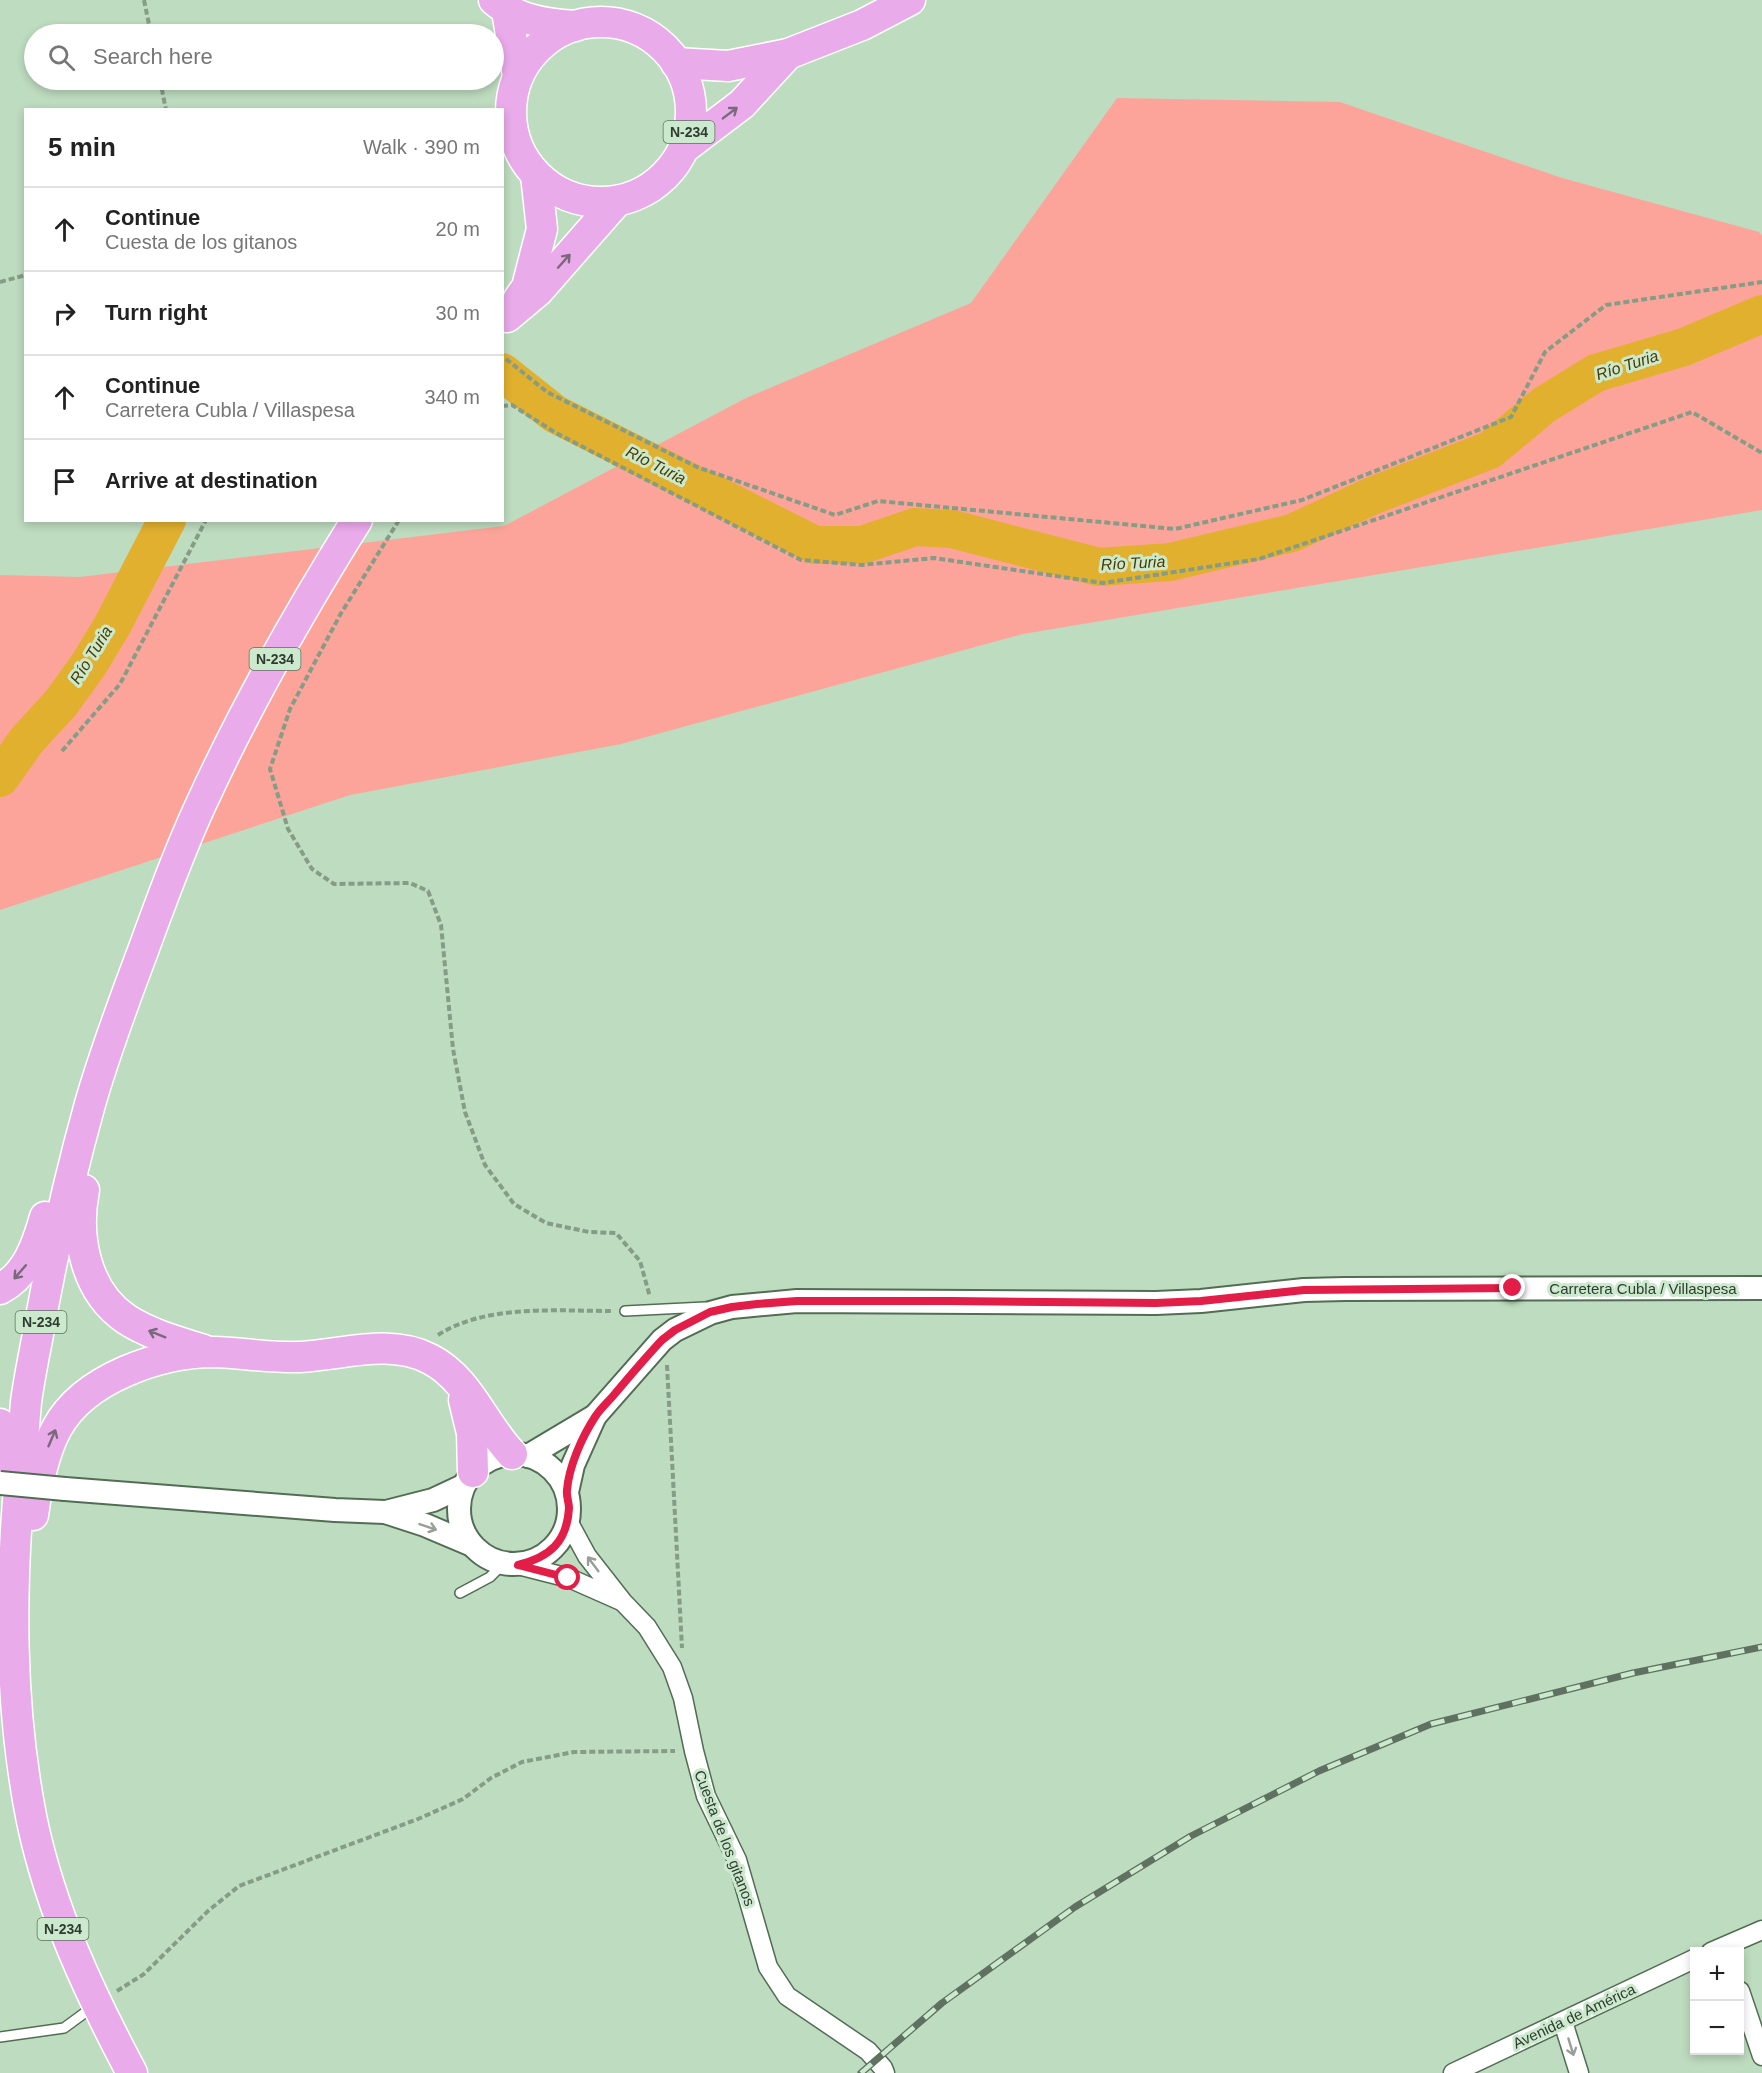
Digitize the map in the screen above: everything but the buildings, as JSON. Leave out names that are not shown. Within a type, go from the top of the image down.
[{"type":"highway","name":"N-234","points":[[676,63],[728,66],[788,54],[862,25],[910,0]]},
{"type":"highway","points":[[501,6],[540,23],[575,26]]},
{"type":"highway","points":[[501,6],[518,76]]},
{"type":"highway","name":"N-234","points":[[602,22],[620,24],[652,38],[676,63],[689,96],[691,114],[684,148],[664,177],[650,188],[617,201],[600,202],[574,198],[550,186],[536,175],[525,161],[512,128],[512,102],[518,76],[527,61],[538,47],[552,37],[575,26],[602,22]]},
{"type":"highway","name":"N-234","points":[[684,148],[742,104],[788,54]]},
{"type":"highway","name":"N-234","points":[[505,319],[527,287],[542,229],[536,175]]},
{"type":"highway","name":"N-234","points":[[505,319],[538,291],[617,201]]},
{"type":"highway","name":"N-234","points":[[132,2073],[96,2004],[56,1909],[33,1825],[24,1775],[15,1691],[14,1545],[27,1398],[53,1252],[91,1103],[119,1016],[158,909],[202,803],[253,698],[310,596],[356,522]]},
{"type":"highway","points":[[119,1016],[82,1201],[80,1230],[87,1262],[102,1296],[126,1318],[161,1335],[213,1352]]},
{"type":"highway","points":[[0,1289],[9,1284],[26,1266],[38,1242],[50,1202],[91,1103]]},
{"type":"highway","points":[[18,1724],[27,1680],[31,1527],[35,1500],[51,1440],[58,1425],[72,1408],[96,1387],[128,1369],[151,1361],[213,1352],[286,1357],[390,1348],[422,1356],[440,1366],[475,1402],[495,1434],[520,1455]]},
{"type":"highway","points":[[460,1385],[472,1433],[468,1479]]},
{"type":"highway","points":[[0,1424],[4,1437],[0,1528]]},
{"type":"highway","points":[[0,1575],[3,1694],[24,1775]]},
{"type":"street","name":"Carretera Cubla / Villaspesa","points":[[567,1492],[576,1458],[595,1416],[662,1340],[693,1320],[710,1312],[732,1307],[797,1301],[1156,1303],[1345,1288],[1762,1288]]},
{"type":"street","name":"Carretera Cubla / Villaspesa","points":[[520,1455],[595,1416]]},
{"type":"street","points":[[385,1512],[433,1500],[468,1479],[493,1458],[520,1455],[540,1461],[551,1469],[567,1492],[568,1521],[566,1529],[553,1549],[533,1561],[511,1564],[482,1554],[471,1544],[459,1520],[459,1499],[468,1479]]},
{"type":"street","points":[[0,1483],[385,1512],[471,1544]]},
{"type":"street","name":"Cuesta de los gitanos","points":[[568,1521],[587,1556],[623,1602],[647,1627],[661,1648],[678,1682],[693,1751],[706,1796],[737,1860],[768,1966],[788,1996],[868,2051],[885,2073]]},
{"type":"street","name":"Cuesta de los gitanos","points":[[511,1564],[568,1578],[623,1602]]},
{"type":"street","points":[[1724,1947],[1762,1930]]},
{"type":"street","name":"Avenida de América","points":[[1453,2073],[1690,1961]]},
{"type":"street","points":[[1743,2001],[1762,2056]]},
{"type":"street","points":[[1563,2022],[1579,2073]]},
{"type":"lane","points":[[625,1311],[732,1307]]},
{"type":"lane","points":[[460,1593],[511,1564]]},
{"type":"lane","points":[[0,2037],[64,2028],[96,2004]]},
{"type":"path","points":[[144,0],[149,24]]},
{"type":"path","points":[[162,90],[166,108]]},
{"type":"path","points":[[0,282],[24,275]]},
{"type":"path","points":[[506,360],[547,392],[697,467],[835,515],[878,501],[1175,529],[1302,500],[1511,417],[1545,352],[1606,305],[1762,282]]},
{"type":"path","points":[[504,406],[512,405],[556,433],[801,560],[861,565],[934,558],[1103,583],[1259,559],[1692,412],[1762,453]]},
{"type":"path","points":[[62,751],[120,684],[205,522]]},
{"type":"path","points":[[398,522],[340,615],[290,709],[270,769],[288,829],[312,869],[334,884],[410,883],[428,891],[441,925],[453,1049],[465,1112],[485,1165],[514,1204],[546,1223],[589,1232],[616,1233],[640,1261],[653,1309]]},
{"type":"path","points":[[422,1356],[430,1340],[451,1327],[479,1317],[519,1312],[625,1311]]},
{"type":"path","points":[[662,1340],[667,1358],[683,1657],[678,1682]]},
{"type":"path","points":[[96,2004],[144,1974],[208,1911],[239,1886],[418,1819],[463,1799],[491,1778],[522,1762],[574,1752],[693,1751]]},
{"type":"shaded area","points":[[1117,98],[1340,102],[1562,178],[1759,232],[1762,236],[1762,510],[1023,634],[621,744],[350,795],[0,910],[0,575],[80,577],[504,526],[746,398],[971,303]]},
{"type":"waterway","name":"Río Turia","points":[[504,374],[555,414],[815,545],[862,545],[915,527],[952,529],[1099,567],[1170,562],[1292,533],[1372,496],[1490,450],[1544,405],[1596,373],[1684,347],[1762,314]]},
{"type":"waterway","name":"Río Turia","points":[[0,778],[27,740],[61,703],[89,664],[112,626],[166,522]]},
{"type":"railway","points":[[861,2073],[942,2003],[1075,1907],[1191,1836],[1319,1771],[1431,1724],[1633,1673],[1762,1647]]},
{"type":"route","points":[[568,1578],[518,1565],[547,1554],[558,1543],[566,1529],[569,1478],[578,1451],[595,1416],[662,1340],[675,1330],[710,1312],[732,1307],[797,1301],[1156,1303],[1201,1301],[1304,1290],[1513,1288]]}]
